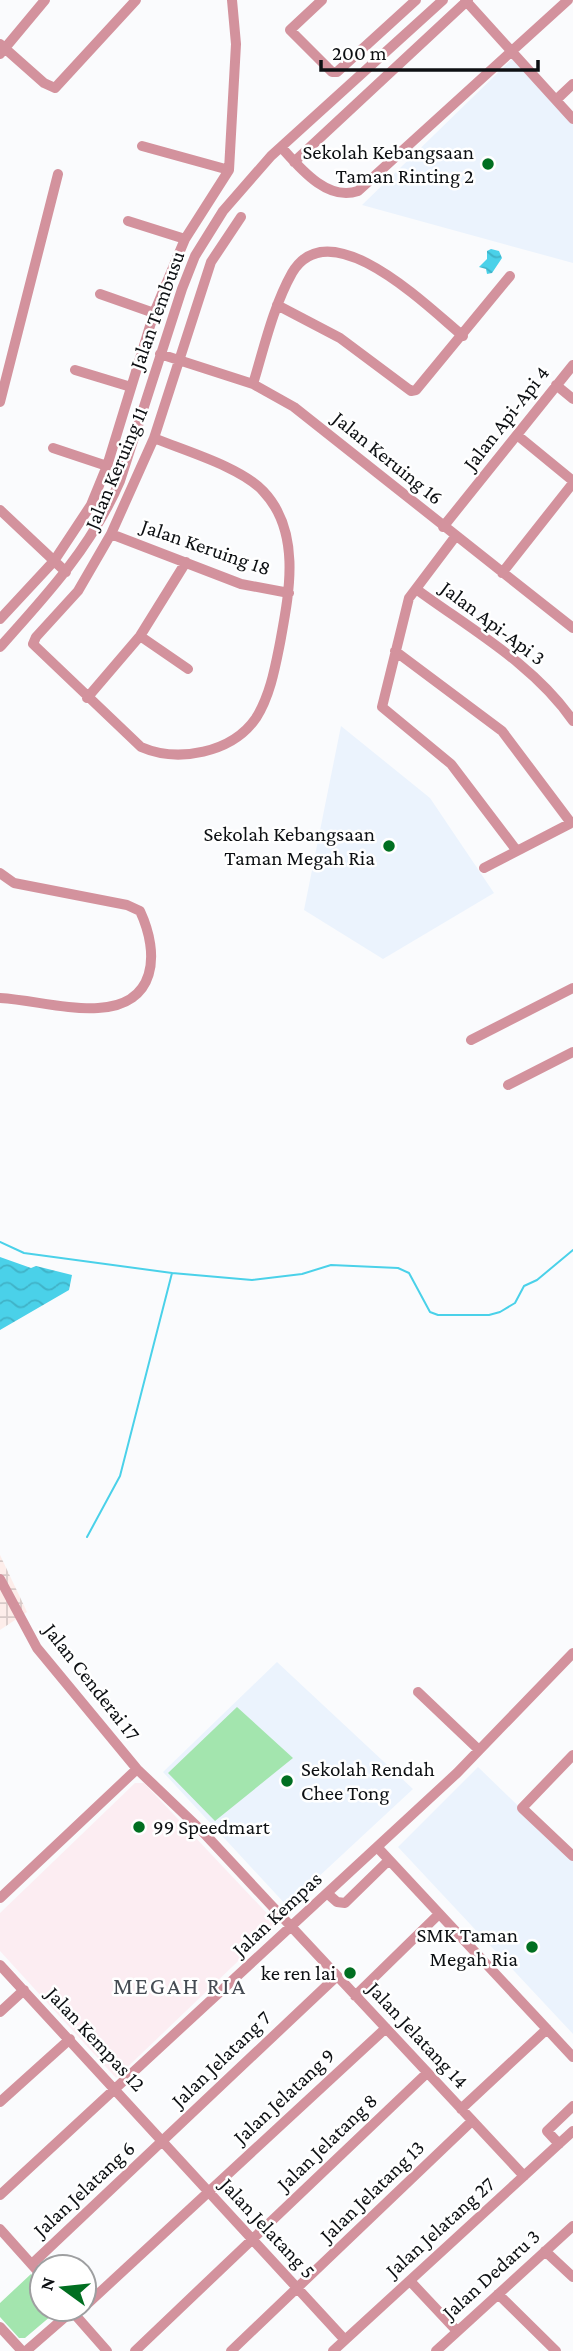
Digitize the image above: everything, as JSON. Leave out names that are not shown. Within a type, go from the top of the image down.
[{"type":"street","points":[[45,0],[2,49],[44,83],[58,86],[136,0]]},
{"type":"street","points":[[0,619],[54,561],[91,505],[107,466],[154,313],[185,239],[229,170],[236,44],[232,0]]},
{"type":"street","points":[[322,0],[290,30],[332,72],[337,72],[416,0]]},
{"type":"street","name":"Jalan Tembusu","points":[[0,647],[66,572],[91,539],[120,481],[160,354],[195,256],[245,183],[443,0]]},
{"type":"street","points":[[281,147],[314,182],[342,192],[358,191],[568,0]]},
{"type":"street","points":[[294,162],[466,1],[573,119]]},
{"type":"street","points":[[556,100],[573,84]]},
{"type":"street","points":[[142,146],[229,170]]},
{"type":"street","points":[[0,402],[4,373],[58,174]]},
{"type":"street","name":"Jalan Keruing 11","points":[[87,698],[33,644],[36,637],[78,591],[111,534],[154,438],[211,262],[241,217]]},
{"type":"street","points":[[128,221],[185,239]]},
{"type":"street","points":[[253,384],[277,305],[293,270],[320,253],[337,252],[366,261],[390,276],[463,336]]},
{"type":"street","points":[[277,305],[340,338],[406,388],[416,390],[510,276]]},
{"type":"street","points":[[100,294],[154,313]]},
{"type":"street","name":"Jalan Keruing 16","points":[[160,354],[253,384],[294,407],[573,628]]},
{"type":"street","name":"Jalan Api-Api 4","points":[[443,527],[573,365]]},
{"type":"street","points":[[75,370],[131,387]]},
{"type":"street","points":[[556,385],[573,399]]},
{"type":"street","points":[[502,573],[573,482],[517,435]]},
{"type":"street","points":[[154,438],[245,477],[262,489],[274,505],[284,526],[289,555],[289,593],[273,675],[256,718],[231,741],[196,753],[160,755],[141,747],[87,698],[140,636],[186,562]]},
{"type":"street","points":[[53,448],[107,466]]},
{"type":"street","points":[[2,515],[66,572]]},
{"type":"street","name":"Jalan Keruing 18","points":[[111,534],[251,587],[289,593]]},
{"type":"street","points":[[455,537],[416,589],[406,607],[382,707],[451,764],[517,851]]},
{"type":"street","name":"Jalan Api-Api 3","points":[[416,589],[517,664],[547,690],[573,721]]},
{"type":"street","points":[[140,636],[188,669]]},
{"type":"street","points":[[394,651],[502,731],[572,823],[484,868]]},
{"type":"street","points":[[0,873],[14,883],[133,908],[139,911],[152,945],[149,978],[128,1001],[97,1009],[0,998]]},
{"type":"street","points":[[471,1040],[573,988]]},
{"type":"street","points":[[508,1085],[573,1052]]},
{"type":"street","name":"Jalan Cenderai 17","points":[[0,1579],[37,1648],[137,1769]]},
{"type":"street","name":"Jalan Kempas","points":[[0,2195],[378,1848],[479,1750],[573,1653]]},
{"type":"street","points":[[565,1662],[573,1671]]},
{"type":"street","points":[[418,1692],[479,1750]]},
{"type":"street","points":[[572,1853],[522,1808],[573,1755]]},
{"type":"street","points":[[0,1898],[137,1769]]},
{"type":"street","name":"Jalan Jelatang 14","points":[[137,1769],[202,1831],[524,2176]]},
{"type":"street","points":[[378,1848],[573,2057]]},
{"type":"street","points":[[328,1894],[337,1902],[345,1903],[389,1860]]},
{"type":"street","points":[[355,1996],[439,1914]]},
{"type":"street","name":"Jalan Kempas 12","points":[[0,1965],[163,2141]]},
{"type":"street","name":"Jalan Jelatang 7","points":[[163,2141],[337,1976]]},
{"type":"street","points":[[0,2012],[24,1990]]},
{"type":"street","name":"Jalan Jelatang 9","points":[[208,2192],[386,2028]]},
{"type":"street","points":[[461,2109],[547,2029]]},
{"type":"street","points":[[0,2102],[70,2039]]},
{"type":"street","name":"Jalan Jelatang 8","points":[[135,2351],[428,2073]]},
{"type":"street","points":[[559,2144],[547,2131],[573,2106]]},
{"type":"street","name":"Jalan Jelatang 13","points":[[231,2351],[472,2121]]},
{"type":"street","name":"Jalan Jelatang 27","points":[[339,2347],[573,2131]]},
{"type":"street","name":"Jalan Jelatang 5","points":[[163,2141],[297,2288],[339,2347]]},
{"type":"street","name":"Jalan Jelatang 6","points":[[44,2253],[163,2141]]},
{"type":"street","points":[[98,2291],[208,2192]]},
{"type":"street","name":"Jalan Dedaru 3","points":[[436,2351],[573,2226]]},
{"type":"street","points":[[0,2229],[28,2260]]},
{"type":"street","points":[[545,2251],[573,2277]]},
{"type":"street","points":[[410,2281],[457,2331]]},
{"type":"street","points":[[498,2294],[556,2351]]},
{"type":"street","points":[[0,2327],[24,2351],[60,2323]]},
{"type":"street","points":[[87,2323],[107,2351]]},
{"type":"shaded area","name":"Sekolah Kebangsaan Taman Rinting 2","points":[[512,59],[573,124],[573,263],[362,205]]},
{"type":"shaded area","name":"Sekolah Kebangsaan Taman Megah Ria","points":[[341,726],[430,798],[494,893],[383,959],[304,910]]},
{"type":"shaded area","points":[[0,1555],[27,1612],[0,1630]]},
{"type":"shaded area","name":"Sekolah Rendah Chee Tong","points":[[277,1662],[413,1789],[287,1906],[163,1772]]},
{"type":"shaded area","name":"SMK Taman Megah Ria","points":[[478,1767],[573,1859],[573,2034],[398,1847]]},
{"type":"shaded area","points":[[135,1783],[144,1783],[277,1924],[116,2078],[0,1951],[0,1913]]},
{"type":"green space","points":[[237,1707],[293,1758],[215,1821],[168,1773]]},
{"type":"green space","points":[[28,2277],[28,2323],[43,2323],[25,2338],[19,2338],[0,2317],[0,2303]]},
{"type":"water","points":[[487,251],[499,251],[502,258],[492,273],[487,274],[486,269],[479,267],[487,259]]},
{"type":"water","points":[[0,1257],[31,1268],[36,1266],[72,1275],[69,1290],[0,1330]]},
{"type":"waterway","points":[[0,1242],[24,1253],[172,1273],[252,1280],[302,1274],[331,1265],[398,1268],[409,1273],[430,1312],[438,1315],[489,1315],[500,1312],[515,1303],[524,1286],[537,1280],[573,1250]]},
{"type":"waterway","points":[[87,1537],[120,1476],[172,1273]]},
{"type":"place","name":"Sekolah Kebangsaan Taman Rinting 2","points":[[488,164]]},
{"type":"place","name":"Sekolah Kebangsaan Taman Megah Ria","points":[[389,846]]},
{"type":"place","name":"Sekolah Rendah Chee Tong","points":[[287,1781]]},
{"type":"place","name":"99 Speedmart","points":[[139,1827]]},
{"type":"place","name":"SMK Taman Megah Ria","points":[[532,1947]]},
{"type":"place","name":"ke ren lai","points":[[350,1973]]},
{"type":"district","name":"MEGAH RIA","points":[[180,1985]]}]
